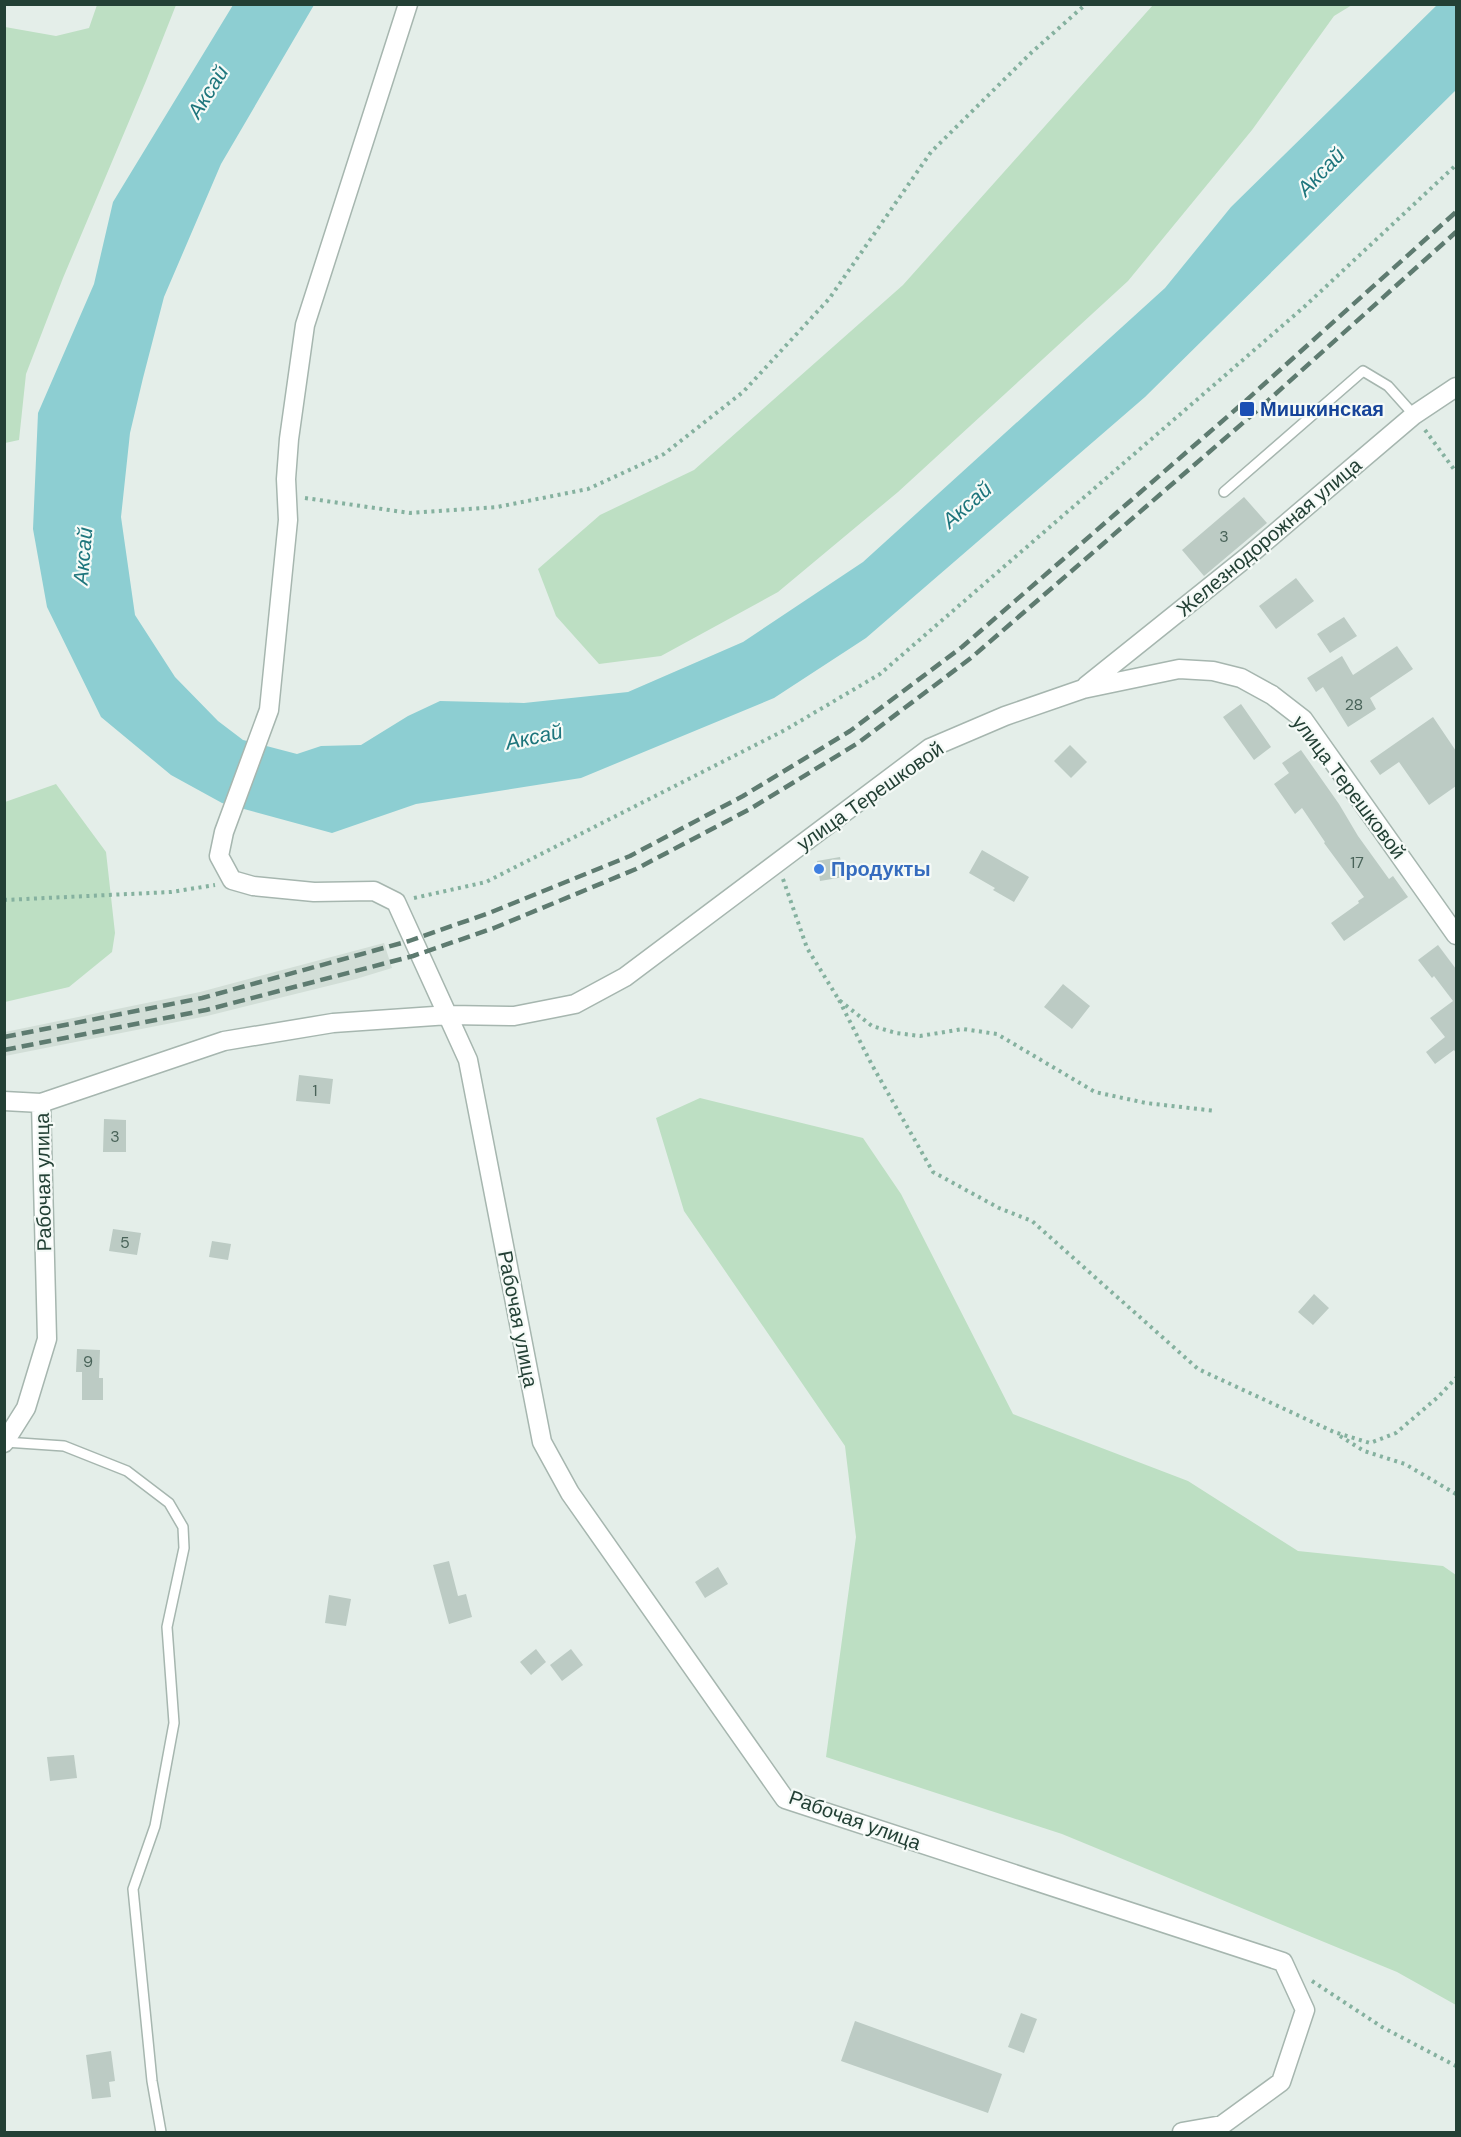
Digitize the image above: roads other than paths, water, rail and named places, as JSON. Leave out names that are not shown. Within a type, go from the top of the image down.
[{"type":"street","points":[[408,4],[305,326],[289,440],[288,520],[269,710],[224,832],[219,856],[232,880],[253,886],[314,892],[374,891],[396,902],[449,1015]]},
{"type":"street","name":"Железнодорожная улица","points":[[1083,689],[1247,557],[1414,415],[1456,387]]},
{"type":"street","name":"улица Терешковой","points":[[449,1015],[514,1016],[575,1004],[625,977],[675,942],[778,861],[930,748],[1005,716],[1083,689],[1179,669],[1213,670],[1241,678],[1272,695],[1303,719],[1456,935]]},
{"type":"street","name":"Рабочая улица","points":[[5,1443],[26,1408],[47,1338],[41,1103],[224,1041],[333,1023],[449,1015],[468,1060],[542,1442],[570,1493],[785,1799],[1283,1962],[1305,2010],[1281,2082],[1222,2126],[1182,2133]]},
{"type":"street","points":[[4,1101],[41,1103]]},
{"type":"lane","points":[[1224,492],[1363,371],[1388,386],[1414,415]]},
{"type":"lane","points":[[5,1443],[64,1446],[127,1471],[169,1503],[183,1527],[184,1548],[167,1627],[174,1723],[156,1826],[133,1889],[152,2081],[161,2133]]},
{"type":"water","name":"Аксай","points":[[233,5],[314,5],[221,164],[164,297],[130,433],[121,517],[135,615],[175,677],[218,721],[243,740],[297,754],[321,746],[361,745],[408,716],[440,701],[524,703],[628,692],[743,642],[863,562],[1165,288],[1231,207],[1437,5],[1456,5],[1456,90],[1145,397],[866,638],[774,698],[581,778],[416,804],[332,833],[222,803],[171,775],[101,717],[47,607],[33,529],[38,413],[94,284],[113,202]]},
{"type":"railway","points":[[4,1037],[202,998],[409,941],[489,913],[630,856],[743,796],[850,731],[962,647],[1242,404],[1456,212]]},
{"type":"railway","points":[[4,1050],[206,1010],[413,956],[494,928],[636,869],[750,809],[858,743],[971,658],[1252,415],[1456,232]]},
{"type":"place","name":"Мишкинская","points":[[1247,409]]},
{"type":"place","name":"Продукты","points":[[819,869]]}]
